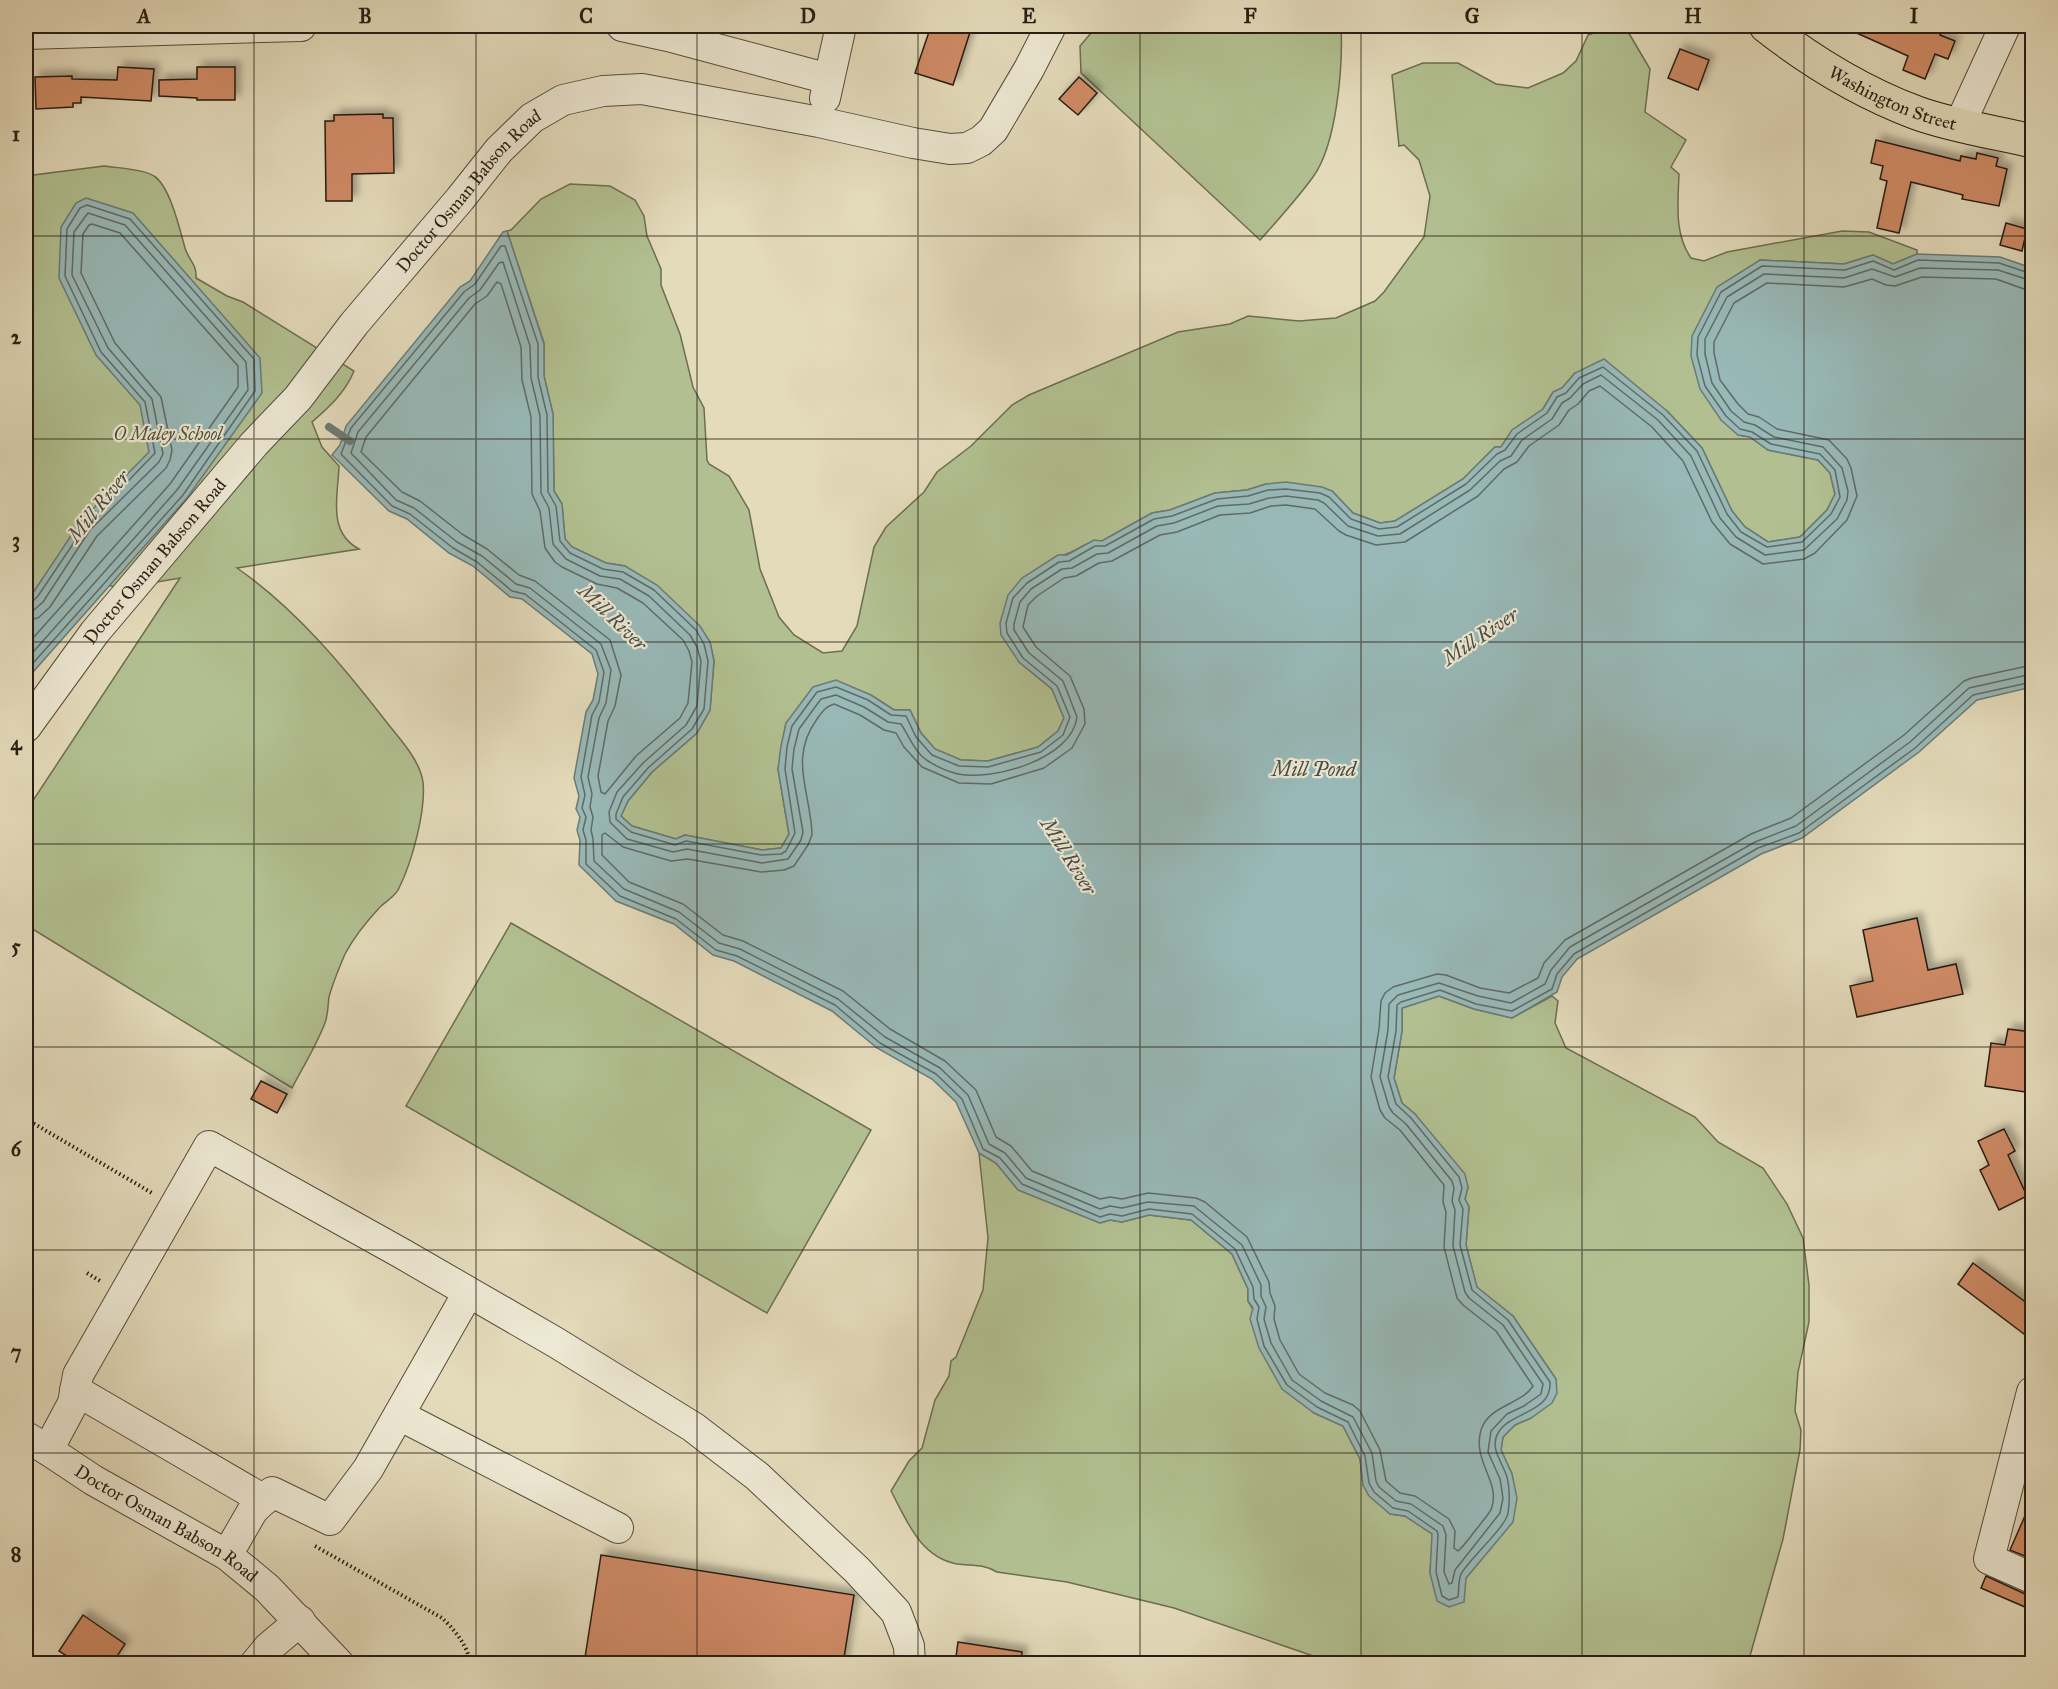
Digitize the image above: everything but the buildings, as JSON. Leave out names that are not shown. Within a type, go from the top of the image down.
[{"type":"main road","name":"Washington Street","points":[[1767,26],[1798,51],[1834,74],[1917,113],[2032,141]]},
{"type":"street","points":[[26,34],[301,26]]},
{"type":"street","points":[[622,26],[669,31],[829,79]]},
{"type":"street","points":[[819,122],[841,26]]},
{"type":"street","name":"Doctor Osman Babson Road","points":[[26,727],[95,632],[254,444],[298,398],[354,324],[460,200],[499,150],[532,118],[563,100],[603,91],[642,89],[819,122],[913,143],[950,149],[967,148],[981,141],[993,130],[1051,26]]},
{"type":"street","points":[[1960,124],[2005,26]]},
{"type":"street","points":[[37,1444],[73,1403],[78,1375],[209,1146],[555,1342],[693,1427],[757,1476],[857,1570],[896,1612],[909,1646],[910,1664]]},
{"type":"street","points":[[227,1555],[253,1510],[272,1492],[330,1520],[368,1469],[468,1293]]},
{"type":"street","points":[[75,1390],[264,1500]]},
{"type":"street","points":[[2032,1392],[1989,1559],[2032,1578]]},
{"type":"street","points":[[399,1415],[618,1528]]},
{"type":"street","name":"Doctor Osman Babson Road","points":[[37,1444],[93,1480],[227,1555],[267,1588],[339,1664]]},
{"type":"street","points":[[255,1664],[268,1648],[300,1621]]},
{"type":"path","points":[[26,1119],[152,1192]]},
{"type":"path","points":[[87,1273],[100,1281]]},
{"type":"path","points":[[314,1545],[442,1618],[466,1649],[470,1664]]},
{"type":"green space","points":[[1097,26],[1341,26],[1341,62],[1337,104],[1328,145],[1313,177],[1260,240],[1081,73],[1080,46]]},
{"type":"green space","points":[[1614,26],[1622,28],[1630,35],[1650,69],[1645,112],[1686,140],[1671,167],[1679,174],[1679,229],[1691,258],[1704,261],[1727,252],[1842,231],[1869,232],[1917,250],[1917,254],[1893,264],[1873,255],[1844,264],[1760,260],[1738,435],[1750,437],[1768,450],[1818,460],[1830,473],[1835,494],[1827,510],[1800,537],[1768,542],[1745,527],[1732,511],[1702,448],[1667,411],[1575,373],[1562,388],[1553,392],[1543,409],[1513,430],[1501,447],[1495,447],[1463,479],[1395,521],[1380,523],[1353,513],[1332,491],[1266,484],[1247,490],[1215,493],[1170,510],[1152,513],[1102,541],[1091,542],[1058,556],[1019,662],[1052,689],[1064,718],[1058,731],[1038,747],[988,761],[961,760],[935,749],[921,733],[910,710],[894,710],[871,695],[786,723],[778,769],[789,834],[781,848],[762,850],[685,835],[676,839],[632,826],[621,816],[628,801],[652,772],[697,733],[710,710],[714,661],[710,642],[625,566],[606,563],[572,547],[565,539],[562,504],[554,491],[553,414],[544,376],[544,343],[507,231],[511,230],[541,199],[570,184],[610,186],[635,200],[644,216],[647,236],[661,269],[661,285],[680,334],[693,387],[704,408],[707,460],[709,464],[729,476],[749,510],[760,569],[779,617],[794,635],[823,653],[842,651],[857,626],[874,547],[886,527],[924,492],[937,472],[971,446],[1012,405],[1029,395],[1178,332],[1230,324],[1248,316],[1299,321],[1336,318],[1375,301],[1384,292],[1424,237],[1430,196],[1419,160],[1404,145],[1399,146],[1392,75],[1423,63],[1458,63],[1496,84],[1528,88],[1563,73],[1576,61],[1588,35]]},
{"type":"green space","name":"O Maley School","points":[[104,166],[144,172],[160,181],[170,198],[185,248],[195,269],[196,278],[227,296],[243,302],[354,371],[341,393],[312,422],[322,447],[339,466],[336,501],[338,523],[349,542],[359,549],[237,568],[259,584],[318,640],[404,744],[421,774],[422,807],[413,851],[399,888],[352,941],[345,954],[329,997],[325,1023],[292,1088],[26,925],[26,811],[180,578],[122,588],[56,576],[43,578],[26,600],[26,176]]},
{"type":"green space","points":[[511,923],[871,1130],[767,1313],[406,1106]]},
{"type":"green space","points":[[1439,996],[1474,1009],[1512,1018],[1552,996],[1558,1001],[1555,1023],[1566,1048],[1695,1117],[1718,1142],[1763,1168],[1787,1204],[1803,1238],[1809,1285],[1809,1322],[1798,1372],[1795,1411],[1801,1430],[1800,1450],[1783,1539],[1748,1663],[1326,1663],[1316,1657],[1174,1608],[1067,1582],[997,1572],[983,1566],[957,1564],[933,1554],[924,1546],[909,1525],[891,1491],[909,1461],[922,1448],[935,1400],[949,1376],[951,1361],[956,1357],[983,1290],[988,1238],[979,1153],[996,1163],[1018,1190],[1100,1223],[1110,1220],[1122,1222],[1149,1215],[1191,1220],[1232,1254],[1248,1289],[1248,1301],[1314,1413],[1343,1426],[1360,1459],[1363,1485],[1390,1514],[1405,1516],[1433,1534],[1430,1573],[1466,1578],[1513,1521],[1512,1474],[1501,1450],[1503,1437],[1515,1425],[1531,1418],[1556,1379],[1513,1316],[1477,1288],[1466,1245],[1469,1207],[1465,1199],[1468,1187],[1415,1114],[1402,1103],[1394,1078],[1402,1031],[1402,1008]]},
{"type":"water","points":[[86,198],[133,213],[260,358],[262,393],[187,498],[26,680],[26,600],[80,522],[149,452],[140,405],[96,355],[59,278],[61,227],[76,203]]},
{"type":"water","name":"Mill Pond","points":[[507,231],[544,344],[544,376],[553,414],[554,491],[562,504],[565,539],[572,547],[606,563],[625,566],[657,585],[700,626],[710,642],[714,661],[710,710],[697,733],[652,772],[628,801],[621,816],[632,826],[676,839],[685,835],[762,850],[781,848],[789,834],[778,769],[781,746],[786,723],[813,687],[836,680],[871,695],[894,710],[910,710],[921,733],[935,749],[961,760],[988,761],[1038,747],[1058,731],[1064,718],[1052,689],[1019,662],[1001,635],[1000,623],[1008,595],[1022,578],[1058,555],[1067,555],[1094,540],[1102,541],[1152,513],[1170,510],[1215,493],[1247,490],[1266,484],[1286,482],[1322,487],[1332,491],[1353,513],[1380,523],[1395,521],[1463,479],[1495,447],[1501,447],[1512,430],[1543,409],[1553,392],[1562,388],[1575,373],[1604,359],[1667,411],[1702,448],[1732,511],[1745,527],[1768,542],[1800,537],[1827,510],[1835,494],[1830,473],[1818,460],[1768,450],[1750,437],[1738,435],[1721,420],[1700,389],[1691,356],[1692,336],[1717,287],[1760,260],[1844,264],[1873,255],[1893,264],[1917,254],[2000,257],[2032,268],[2032,687],[1977,700],[1919,752],[1802,838],[1761,854],[1577,959],[1562,977],[1557,992],[1512,1018],[1474,1009],[1439,996],[1402,1008],[1402,1031],[1394,1078],[1402,1103],[1415,1114],[1465,1174],[1468,1187],[1465,1199],[1469,1207],[1466,1245],[1477,1287],[1513,1316],[1556,1379],[1557,1393],[1552,1403],[1531,1418],[1515,1425],[1503,1437],[1501,1450],[1512,1474],[1517,1498],[1513,1522],[1466,1578],[1464,1602],[1449,1607],[1437,1601],[1430,1573],[1432,1534],[1405,1516],[1390,1514],[1369,1496],[1363,1485],[1360,1459],[1343,1426],[1314,1413],[1282,1389],[1259,1348],[1250,1319],[1253,1308],[1248,1301],[1248,1289],[1232,1254],[1191,1220],[1149,1215],[1122,1222],[1110,1220],[1100,1223],[1018,1190],[996,1163],[979,1153],[956,1102],[932,1079],[877,1048],[832,1011],[734,961],[713,955],[674,924],[616,901],[579,865],[580,840],[577,830],[580,817],[576,809],[579,796],[574,778],[586,712],[593,700],[598,674],[592,654],[522,599],[510,597],[473,566],[449,553],[407,519],[389,511],[332,455],[340,445],[346,426],[460,287],[470,281],[503,232]]},
{"type":"waterway","name":"Mill River","points":[[329,427],[350,441]]}]
